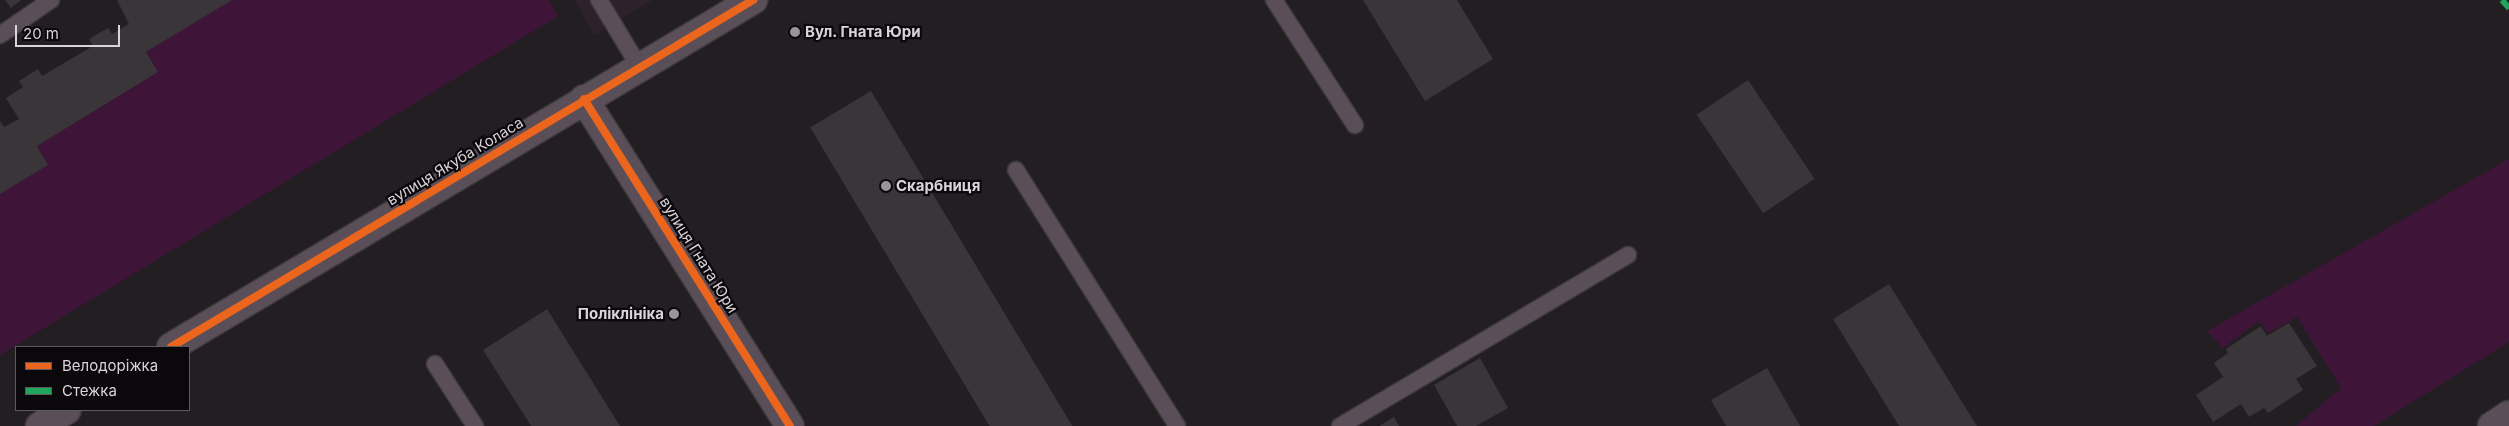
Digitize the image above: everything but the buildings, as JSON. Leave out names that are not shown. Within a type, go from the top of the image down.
[{"type":"street","name":"вулиця Якуба Коласа","points":[[173,346],[584,99],[640,68],[753,0]]},
{"type":"street","name":"вулиця Гната Юри","points":[[584,99],[790,426]]},
{"type":"street","points":[[40,426],[65,411]]},
{"type":"street","points":[[2492,426],[2509,415]]},
{"type":"lane","points":[[0,35],[51,0]]},
{"type":"lane","points":[[599,0],[640,68]]},
{"type":"lane","points":[[1274,0],[1355,125]]},
{"type":"lane","points":[[1016,170],[1177,426]]},
{"type":"lane","points":[[1340,426],[1628,255]]},
{"type":"lane","points":[[436,364],[475,426]]},
{"type":"shaded area","points":[[232,0],[548,0],[558,16],[0,355],[0,194],[48,165],[37,146],[158,72],[146,52]]},
{"type":"shaded area","points":[[574,0],[653,0],[594,35]]},
{"type":"shaded area","points":[[2509,159],[2509,342],[2374,426],[2296,426],[2341,388],[2297,317],[2268,333],[2259,321],[2223,348],[2207,331]]},
{"type":"marked path","points":[[2502,0],[2509,8]]},
{"type":"cycle path","points":[[173,346],[753,0]]},
{"type":"cycle path","points":[[584,99],[790,426]]},
{"type":"place","name":"Вул. Гната Юри","points":[[795,32]]},
{"type":"place","name":"Скарбниця","points":[[886,186]]},
{"type":"place","name":"Поліклініка","points":[[674,314]]}]
